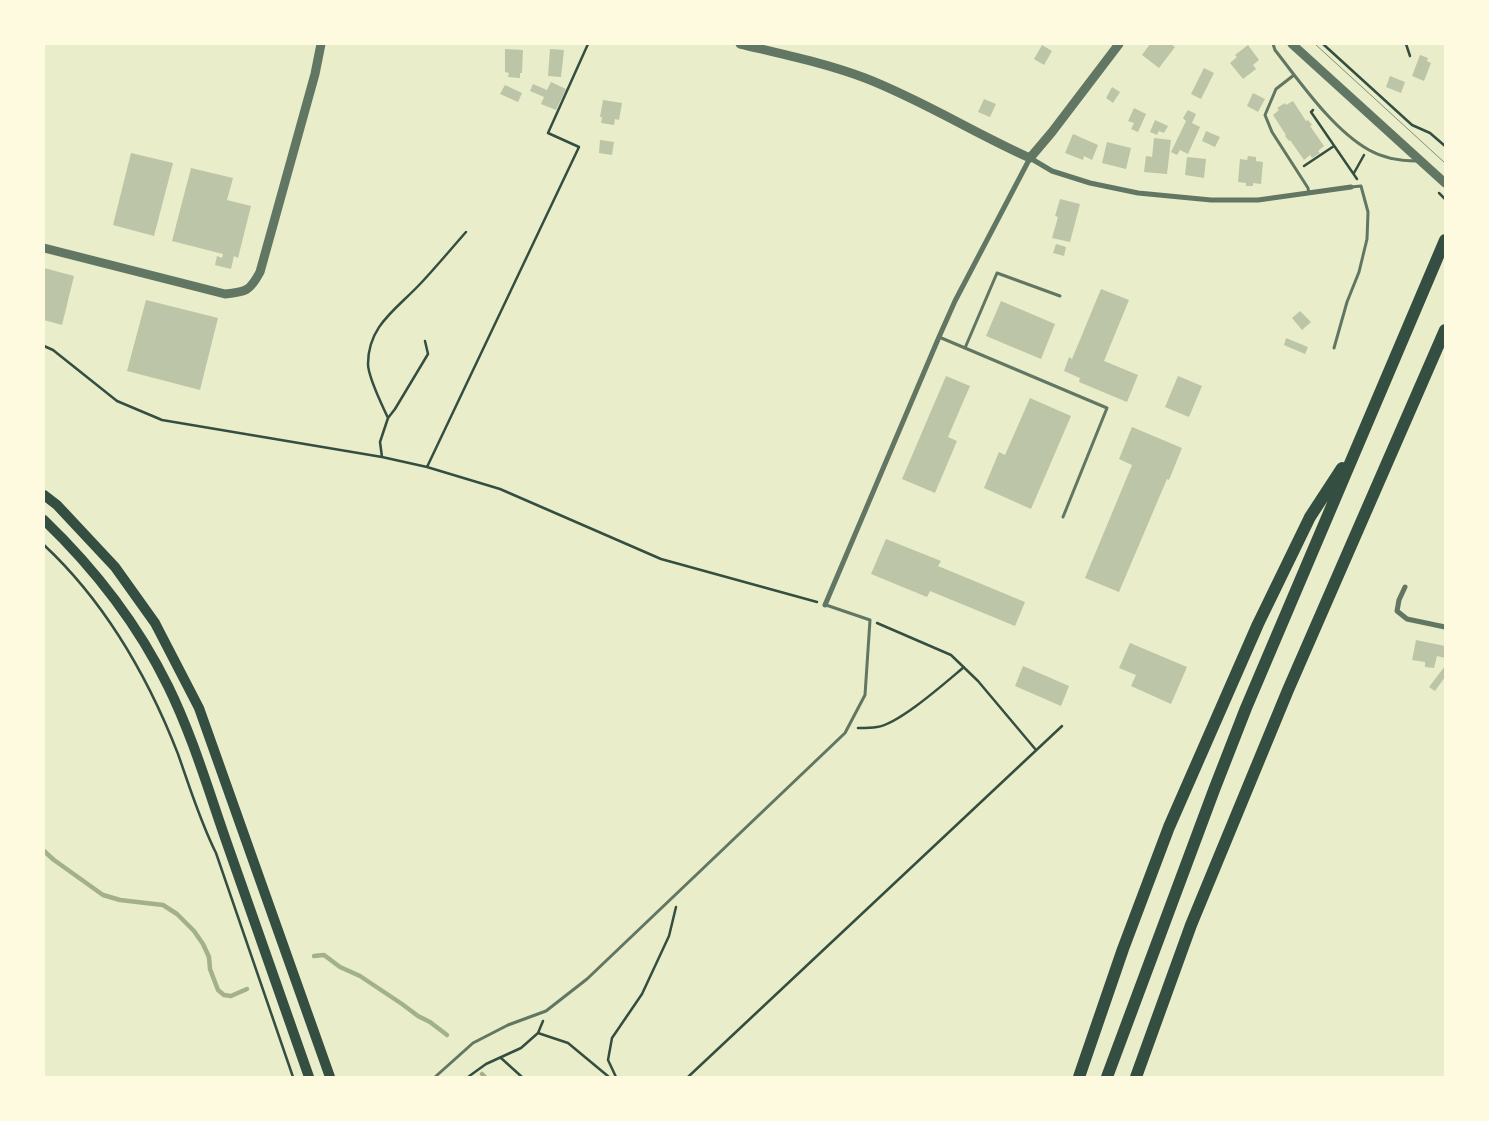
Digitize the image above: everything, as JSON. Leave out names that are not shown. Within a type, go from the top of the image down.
[{"type":"highway","points":[[1107,1077],[1235,735],[1445,240]]},
{"type":"highway","points":[[1136,1077],[1191,925],[1280,708],[1445,330]]},
{"type":"highway","points":[[1079,1077],[1123,949],[1169,826],[1254,633],[1310,517],[1357,447]]},
{"type":"main road","points":[[44,495],[57,505],[115,567],[155,623],[199,708],[330,1077]]},
{"type":"main road","points":[[44,520],[76,552],[120,605],[151,654],[168,687],[199,762],[309,1077]]},
{"type":"street","points":[[44,248],[225,294],[244,292],[253,284],[260,272],[315,74],[321,44]]},
{"type":"street","points":[[740,44],[799,58],[865,78],[927,106],[1052,171],[1090,183],[1138,193],[1211,200],[1248,200],[1351,187]]},
{"type":"street","points":[[825,605],[939,337],[1030,158],[1120,44]]},
{"type":"street","points":[[1292,44],[1445,182]]},
{"type":"street","points":[[1405,587],[1399,600],[1397,611],[1407,619],[1445,627]]},
{"type":"lane","points":[[1273,44],[1275,50],[1319,106],[1348,134],[1367,149],[1376,154],[1405,161],[1422,161]]},
{"type":"lane","points":[[1294,75],[1276,88],[1265,115],[1272,132],[1308,188],[1309,193]]},
{"type":"lane","points":[[1334,348],[1347,302],[1359,272],[1367,239],[1368,212],[1361,186],[1351,187]]},
{"type":"lane","points":[[965,348],[997,273],[1060,296]]},
{"type":"lane","points":[[939,337],[1107,408],[1063,517]]},
{"type":"lane","points":[[435,1077],[473,1043],[508,1025],[546,1011],[587,979],[680,888],[845,733],[864,695],[870,620],[825,605]]},
{"type":"path","points":[[427,467],[579,147],[548,133],[588,44]]},
{"type":"path","points":[[1323,44],[1412,125],[1430,133],[1445,146]]},
{"type":"path","points":[[1406,44],[1410,56]]},
{"type":"path","points":[[1319,106],[1311,112],[1354,173],[1367,149]]},
{"type":"path","points":[[1310,162],[1334,146]]},
{"type":"path","points":[[388,418],[378,398],[368,365],[372,338],[385,317],[420,285],[466,232]]},
{"type":"path","points":[[382,457],[380,442],[388,418],[428,354],[425,340]]},
{"type":"path","points":[[44,346],[52,350],[117,402],[162,420],[382,457],[427,467],[500,489],[661,560],[825,605]]},
{"type":"path","points":[[44,545],[85,589],[110,622],[158,705],[204,829],[216,853],[293,1077]]},
{"type":"path","points":[[870,620],[951,655],[978,681],[1036,750]]},
{"type":"path","points":[[849,725],[857,728],[879,727],[925,700],[964,667]]},
{"type":"path","points":[[688,1077],[1062,726]]},
{"type":"path","points":[[616,1077],[608,1060],[612,1038],[642,994],[668,936],[680,888]]},
{"type":"path","points":[[468,1077],[486,1064],[521,1048],[538,1033],[568,1043],[609,1077]]},
{"type":"path","points":[[501,1058],[522,1077]]},
{"type":"building","points":[[1150,44],[1171,44],[1175,47],[1159,68],[1142,55]]},
{"type":"building","points":[[1042,45],[1052,51],[1044,65],[1034,59]]},
{"type":"building","points":[[1248,45],[1259,60],[1253,65],[1256,69],[1243,79],[1230,63],[1237,57],[1235,55]]},
{"type":"building","points":[[505,49],[523,50],[520,78],[508,77],[509,73],[505,72]]},
{"type":"building","points":[[550,49],[564,50],[561,77],[548,76]]},
{"type":"building","points":[[1420,55],[1428,58],[1427,61],[1431,63],[1424,81],[1412,76]]},
{"type":"building","points":[[1204,68],[1214,73],[1201,99],[1191,94]]},
{"type":"building","points":[[1390,76],[1405,82],[1401,93],[1386,87]]},
{"type":"building","points":[[551,82],[566,89],[556,110],[541,104],[544,97],[530,91],[533,84],[547,90]]},
{"type":"building","points":[[505,85],[522,93],[518,102],[500,94]]},
{"type":"building","points":[[1112,87],[1120,92],[1113,103],[1106,98]]},
{"type":"building","points":[[1253,93],[1265,99],[1258,112],[1247,106]]},
{"type":"building","points":[[984,99],[996,104],[990,117],[978,112]]},
{"type":"building","points":[[603,100],[622,103],[619,120],[615,119],[614,125],[601,123],[602,117],[600,117]]},
{"type":"building","points":[[1293,101],[1306,121],[1308,120],[1312,125],[1310,126],[1324,146],[1318,151],[1320,153],[1312,158],[1310,155],[1304,160],[1285,136],[1273,115],[1279,110],[1277,108]]},
{"type":"building","points":[[1134,108],[1146,114],[1138,132],[1131,129],[1134,123],[1128,121]]},
{"type":"building","points":[[1188,110],[1196,114],[1192,123],[1200,127],[1188,154],[1180,150],[1177,155],[1171,152],[1186,121],[1183,118]]},
{"type":"building","points":[[1155,120],[1168,126],[1164,133],[1159,131],[1157,135],[1150,132]]},
{"type":"building","points":[[1206,131],[1220,137],[1215,147],[1202,141]]},
{"type":"building","points":[[1073,134],[1098,145],[1092,160],[1084,156],[1083,160],[1065,153]]},
{"type":"building","points":[[1154,138],[1171,140],[1167,174],[1144,172],[1146,156],[1152,157]]},
{"type":"building","points":[[600,140],[614,142],[612,155],[599,153]]},
{"type":"building","points":[[1107,142],[1131,148],[1126,169],[1102,163]]},
{"type":"building","points":[[131,153],[173,163],[154,236],[113,225]]},
{"type":"building","points":[[1248,156],[1256,157],[1256,161],[1263,162],[1261,184],[1253,183],[1253,186],[1246,186],[1246,183],[1238,182],[1240,159],[1247,160]]},
{"type":"building","points":[[1187,157],[1206,159],[1204,178],[1185,175]]},
{"type":"building","points":[[191,168],[233,178],[227,200],[251,206],[238,258],[234,256],[231,269],[215,265],[217,256],[222,258],[223,254],[172,241]]},
{"type":"building","points":[[1060,199],[1080,204],[1070,242],[1052,238],[1058,217],[1055,216]]},
{"type":"building","points":[[1056,244],[1066,247],[1064,256],[1053,253]]},
{"type":"building","points":[[44,268],[74,276],[62,325],[44,320]]},
{"type":"building","points":[[1101,289],[1129,300],[1104,361],[1138,375],[1127,402],[1079,382],[1080,378],[1064,371],[1069,357],[1072,359]]},
{"type":"building","points":[[146,300],[218,318],[200,390],[127,371]]},
{"type":"building","points":[[1001,301],[1055,324],[1041,359],[986,336]]},
{"type":"building","points":[[1300,311],[1311,322],[1302,330],[1292,318]]},
{"type":"building","points":[[1286,338],[1308,347],[1305,354],[1284,345]]},
{"type":"building","points":[[946,376],[970,386],[948,437],[957,441],[935,493],[902,479]]},
{"type":"building","points":[[1178,376],[1202,386],[1189,417],[1165,407]]},
{"type":"building","points":[[1030,398],[1071,416],[1031,509],[984,488],[999,452],[1005,455]]},
{"type":"building","points":[[1132,427],[1182,448],[1119,592],[1085,578],[1132,465],[1119,459]]},
{"type":"building","points":[[886,539],[941,561],[938,566],[1025,602],[1015,626],[930,591],[927,597],[871,574]]},
{"type":"building","points":[[1416,640],[1445,646],[1445,658],[1437,656],[1434,668],[1425,667],[1425,662],[1412,660]]},
{"type":"building","points":[[1130,643],[1187,667],[1171,704],[1131,686],[1136,675],[1119,668]]},
{"type":"building","points":[[1023,666],[1069,686],[1061,706],[1015,686]]},
{"type":"building","points":[[1445,666],[1445,677],[1435,691],[1429,687]]},
{"type":"waterway","points":[[44,851],[103,895],[120,900],[163,905],[177,914],[194,931],[203,944],[209,957],[210,969],[218,990],[224,995],[231,996],[247,989]]},
{"type":"waterway","points":[[314,956],[324,955],[340,967],[360,976],[447,1035]]},
{"type":"waterway","points":[[482,1074],[485,1077]]},
{"type":"tram line","points":[[1315,44],[1445,163]]}]
